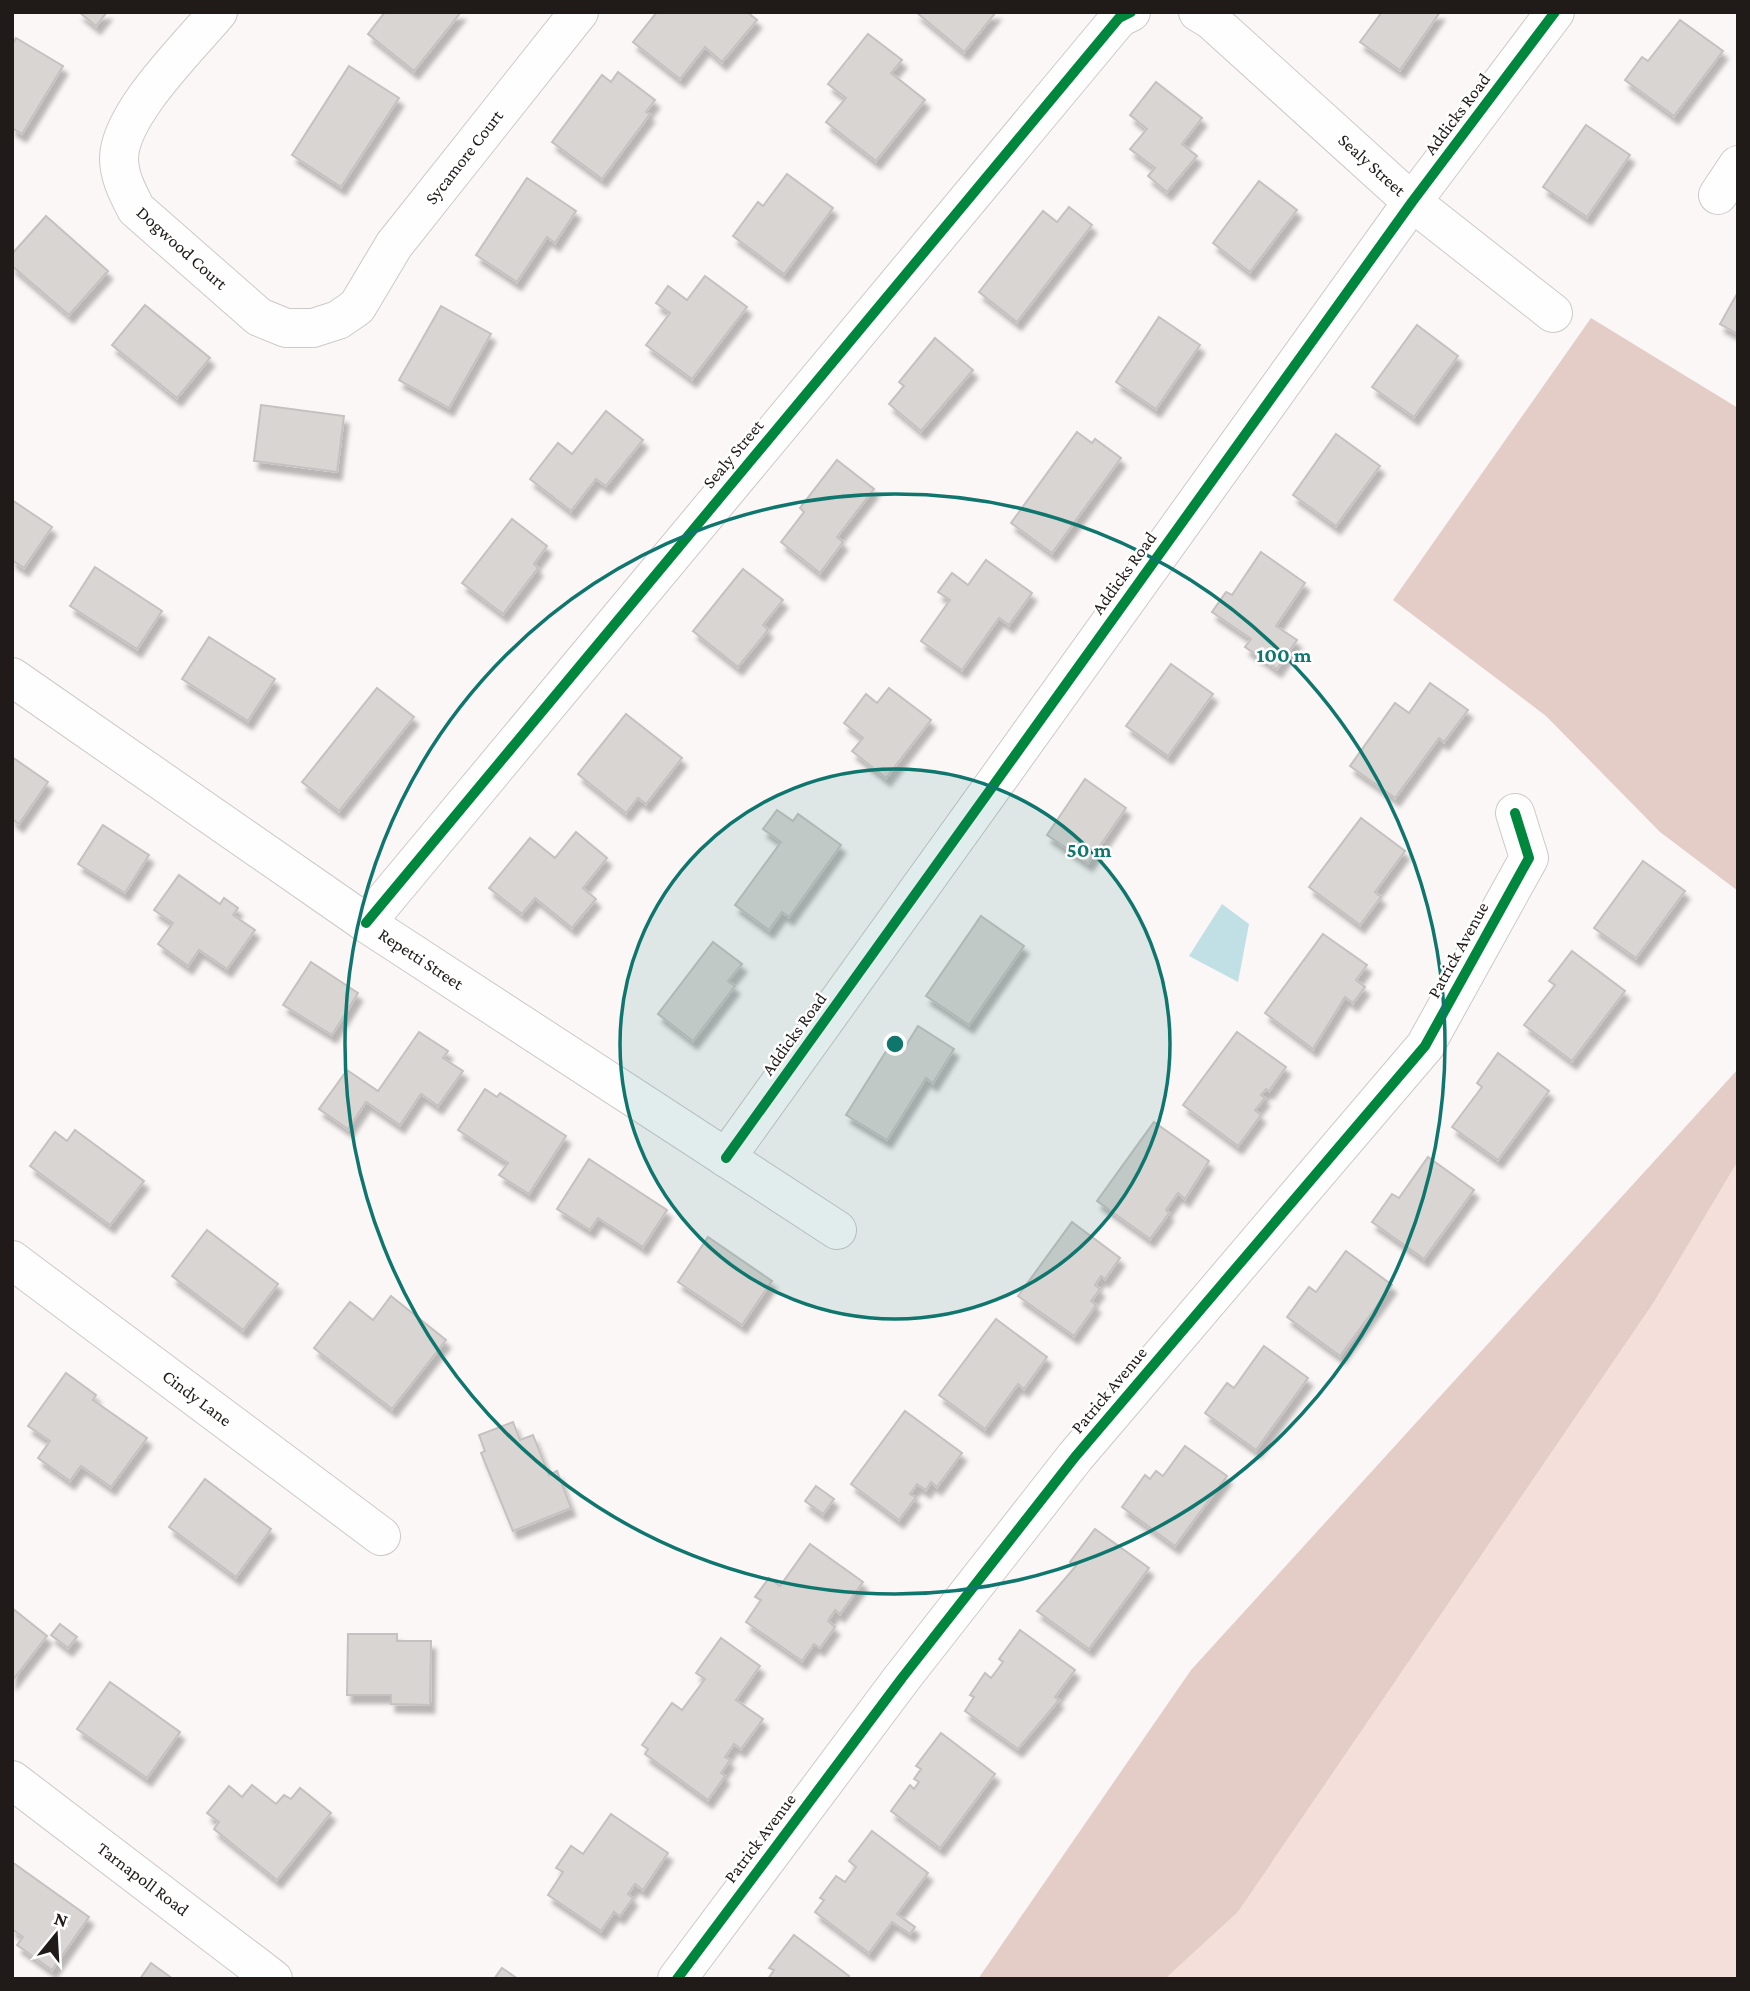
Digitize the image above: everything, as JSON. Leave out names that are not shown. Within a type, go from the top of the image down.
[{"type":"street","name":"Dogwood Court","points":[[218,12],[135,111],[124,134],[119,158],[124,185],[136,209],[259,317],[286,328],[313,328],[338,320],[357,307]]},
{"type":"street","name":"Sycamore Court","points":[[357,307],[394,245],[579,12]]},
{"type":"street","name":"Sealy Street","points":[[366,923],[1119,18],[1131,12]]},
{"type":"street","name":"Sealy Street","points":[[1198,12],[1211,20],[1412,202],[1553,313]]},
{"type":"street","name":"Addicks Road","points":[[726,1158],[1412,202],[1555,12]]},
{"type":"street","name":"Repetti Street","points":[[12,677],[366,923],[837,1230]]},
{"type":"street","name":"Patrick Avenue","points":[[677,1979],[902,1678],[1075,1457],[1424,1046],[1530,858],[1515,813]]},
{"type":"street","name":"Cindy Lane","points":[[12,1260],[381,1536]]},
{"type":"street","name":"Tarnapoll Road","points":[[12,1780],[273,1979]]},
{"type":"shaded area","points":[[1591,318],[1738,408],[1738,891],[1660,832],[1546,716],[1393,600]]},
{"type":"shaded area","points":[[1738,1069],[1738,1161],[1654,1302],[1238,1912],[1165,1979],[978,1979],[1191,1670]]},
{"type":"shaded area","points":[[1738,1161],[1738,1979],[1165,1979],[1238,1912],[1654,1302]]},
{"type":"water","points":[[1222,904],[1249,924],[1238,982],[1189,956]]},
{"type":"building","points":[[79,12],[107,12],[96,26]]},
{"type":"building","points":[[385,12],[461,12],[414,71],[368,34]]},
{"type":"building","points":[[657,12],[747,12],[757,20],[722,62],[705,47],[680,79],[633,42]]},
{"type":"building","points":[[916,12],[996,12],[964,52]]},
{"type":"building","points":[[1382,12],[1440,12],[1400,70],[1360,42]]},
{"type":"building","points":[[1680,20],[1723,51],[1674,116],[1625,80],[1642,57],[1648,61]]},
{"type":"building","points":[[868,34],[902,60],[891,73],[925,100],[876,161],[826,122],[846,98],[828,84]]},
{"type":"building","points":[[16,38],[63,66],[22,134],[12,128],[12,45]]},
{"type":"building","points":[[349,66],[399,98],[341,187],[292,155]]},
{"type":"building","points":[[618,72],[655,100],[646,112],[650,114],[602,179],[552,142],[602,75],[611,82]]},
{"type":"building","points":[[1156,82],[1202,118],[1182,144],[1197,156],[1167,192],[1148,176],[1155,168],[1130,149],[1147,129],[1130,115]]},
{"type":"building","points":[[1586,125],[1630,155],[1587,217],[1543,187]]},
{"type":"building","points":[[787,174],[833,208],[784,274],[733,236],[758,202],[763,206]]},
{"type":"building","points":[[527,178],[576,211],[555,243],[547,237],[517,282],[476,255]]},
{"type":"building","points":[[1259,181],[1297,210],[1250,272],[1213,243]]},
{"type":"building","points":[[1069,207],[1092,225],[1017,322],[979,292],[1043,211],[1057,222]]},
{"type":"building","points":[[46,216],[108,271],[69,315],[12,266],[12,254]]},
{"type":"building","points":[[705,276],[747,307],[692,379],[646,345],[670,313],[656,303],[668,286],[687,300]]},
{"type":"building","points":[[1738,292],[1738,334],[1720,324]]},
{"type":"building","points":[[145,305],[210,358],[177,398],[112,345]]},
{"type":"building","points":[[441,306],[491,334],[449,408],[399,380]]},
{"type":"building","points":[[1159,317],[1200,345],[1156,409],[1116,382]]},
{"type":"building","points":[[1417,325],[1458,356],[1414,417],[1372,387]]},
{"type":"building","points":[[935,338],[973,370],[921,431],[889,404],[904,386],[899,382]]},
{"type":"building","points":[[261,405],[344,416],[337,472],[254,461]]},
{"type":"building","points":[[606,411],[643,440],[606,486],[596,479],[571,511],[530,479],[558,443],[572,454]]},
{"type":"building","points":[[1077,432],[1092,443],[1095,439],[1121,458],[1052,553],[1011,523]]},
{"type":"building","points":[[1336,434],[1380,466],[1336,526],[1293,495]]},
{"type":"building","points":[[837,460],[874,489],[837,537],[843,542],[820,573],[781,542],[804,512],[800,508]]},
{"type":"building","points":[[12,500],[52,527],[24,568],[12,560]]},
{"type":"building","points":[[512,519],[547,546],[534,564],[538,568],[503,614],[462,583]]},
{"type":"building","points":[[1261,552],[1305,583],[1276,626],[1297,640],[1277,669],[1245,647],[1251,639],[1212,612],[1226,592],[1232,595]]},
{"type":"building","points":[[986,560],[1032,593],[1009,625],[999,618],[962,670],[921,641],[950,600],[938,592],[952,573],[968,585]]},
{"type":"building","points":[[95,567],[162,611],[137,649],[70,606]]},
{"type":"building","points":[[743,569],[783,600],[763,625],[768,630],[738,667],[693,631]]},
{"type":"building","points":[[209,637],[275,679],[248,721],[182,679]]},
{"type":"building","points":[[1171,664],[1213,694],[1168,756],[1126,726]]},
{"type":"building","points":[[1430,683],[1468,710],[1444,742],[1439,738],[1395,798],[1350,766],[1395,703],[1409,713]]},
{"type":"building","points":[[377,688],[414,717],[339,811],[302,782]]},
{"type":"building","points":[[889,688],[931,720],[886,778],[852,751],[863,738],[844,723],[866,694],[877,703]]},
{"type":"building","points":[[626,714],[682,758],[646,804],[638,798],[626,813],[578,774]]},
{"type":"building","points":[[12,757],[48,782],[19,824],[12,819]]},
{"type":"building","points":[[1085,779],[1126,808],[1088,863],[1047,835]]},
{"type":"building","points":[[777,810],[793,821],[798,814],[841,845],[789,917],[782,912],[769,930],[735,905],[781,842],[763,829]]},
{"type":"building","points":[[1361,818],[1405,851],[1375,892],[1381,897],[1360,925],[1309,887]]},
{"type":"building","points":[[103,825],[149,855],[125,893],[78,864]]},
{"type":"building","points":[[576,832],[607,858],[583,888],[596,899],[572,928],[535,898],[522,914],[489,888],[530,838],[555,858]]},
{"type":"building","points":[[1643,861],[1685,891],[1636,958],[1594,928]]},
{"type":"building","points":[[179,875],[220,904],[224,898],[238,908],[233,915],[255,930],[227,969],[199,950],[188,966],[158,944],[173,923],[154,910]]},
{"type":"building","points":[[981,916],[1024,946],[969,1025],[926,996]]},
{"type":"building","points":[[1323,934],[1367,965],[1356,980],[1365,987],[1353,1003],[1345,997],[1313,1049],[1265,1013]]},
{"type":"building","points":[[713,942],[742,964],[728,981],[735,986],[693,1041],[658,1014]]},
{"type":"building","points":[[1572,951],[1625,991],[1572,1061],[1524,1025],[1555,985],[1549,981]]},
{"type":"building","points":[[311,962],[358,993],[332,1035],[283,1005]]},
{"type":"building","points":[[918,1026],[954,1049],[933,1083],[926,1078],[887,1140],[846,1115],[890,1045],[902,1052]]},
{"type":"building","points":[[419,1032],[448,1051],[443,1058],[463,1071],[438,1106],[421,1094],[400,1125],[366,1102],[348,1129],[319,1109],[347,1070],[378,1091]]},
{"type":"building","points":[[1237,1032],[1286,1067],[1269,1091],[1266,1089],[1261,1095],[1265,1098],[1255,1110],[1261,1115],[1238,1146],[1183,1105]]},
{"type":"building","points":[[1498,1053],[1549,1091],[1498,1160],[1452,1127],[1482,1087],[1477,1083]]},
{"type":"building","points":[[485,1089],[497,1097],[500,1093],[566,1136],[529,1194],[499,1175],[508,1163],[458,1130]]},
{"type":"building","points":[[1154,1122],[1209,1161],[1185,1199],[1178,1193],[1166,1210],[1169,1213],[1150,1239],[1097,1201]]},
{"type":"building","points":[[75,1130],[144,1181],[110,1225],[30,1166],[55,1132],[67,1141]]},
{"type":"building","points":[[1428,1157],[1474,1190],[1424,1259],[1372,1222],[1392,1194],[1399,1198]]},
{"type":"building","points":[[589,1159],[667,1210],[643,1247],[598,1218],[590,1230],[557,1209]]},
{"type":"building","points":[[1072,1222],[1120,1258],[1105,1279],[1101,1276],[1095,1285],[1100,1289],[1091,1301],[1096,1305],[1074,1336],[1018,1296]]},
{"type":"building","points":[[207,1230],[278,1284],[243,1330],[172,1276]]},
{"type":"building","points":[[708,1237],[772,1281],[742,1325],[678,1282]]},
{"type":"building","points":[[1346,1251],[1392,1285],[1340,1356],[1287,1317],[1309,1287],[1316,1292]]},
{"type":"building","points":[[391,1296],[446,1340],[392,1409],[314,1348],[350,1302],[373,1320]]},
{"type":"building","points":[[996,1319],[1047,1357],[1024,1389],[1018,1384],[985,1429],[939,1395]]},
{"type":"building","points":[[1264,1346],[1308,1378],[1256,1450],[1205,1413],[1227,1383],[1234,1388]]},
{"type":"building","points":[[66,1373],[96,1395],[93,1400],[147,1438],[111,1487],[81,1466],[70,1481],[38,1458],[50,1441],[28,1426]]},
{"type":"building","points":[[905,1411],[962,1453],[937,1487],[931,1482],[926,1490],[917,1484],[910,1494],[916,1497],[899,1520],[851,1484]]},
{"type":"building","points":[[513,1422],[520,1440],[533,1435],[549,1475],[557,1471],[571,1508],[513,1531],[481,1453],[485,1451],[479,1435]]},
{"type":"building","points":[[1185,1446],[1227,1476],[1175,1546],[1122,1507],[1145,1475],[1150,1479],[1156,1471],[1163,1476]]},
{"type":"building","points":[[205,1479],[271,1529],[236,1577],[169,1527]]},
{"type":"building","points":[[816,1486],[834,1499],[823,1514],[805,1501]]},
{"type":"building","points":[[1095,1529],[1149,1568],[1089,1649],[1037,1611],[1076,1566],[1070,1562]]},
{"type":"building","points":[[810,1544],[863,1582],[840,1614],[835,1610],[828,1621],[835,1627],[820,1648],[814,1644],[802,1661],[746,1622],[761,1600],[755,1597],[769,1578],[780,1586]]},
{"type":"building","points":[[12,1608],[47,1636],[12,1681]]},
{"type":"building","points":[[60,1624],[77,1637],[68,1648],[51,1635]]},
{"type":"building","points":[[1020,1630],[1075,1670],[1055,1697],[1059,1700],[1018,1749],[965,1711],[974,1697],[970,1695],[985,1673],[991,1678],[1003,1662],[999,1659]]},
{"type":"building","points":[[348,1634],[397,1634],[397,1641],[431,1641],[430,1705],[391,1704],[391,1695],[347,1695]]},
{"type":"building","points":[[721,1638],[760,1666],[736,1700],[763,1719],[741,1749],[734,1744],[725,1757],[730,1760],[721,1773],[725,1776],[708,1800],[645,1754],[648,1749],[642,1745],[672,1703],[682,1710],[705,1679],[696,1673]]},
{"type":"building","points":[[110,1682],[180,1732],[147,1778],[77,1729]]},
{"type":"building","points":[[941,1733],[995,1774],[940,1848],[891,1811],[910,1785],[914,1789],[919,1782],[914,1779],[921,1769],[916,1766]]},
{"type":"building","points":[[252,1785],[276,1804],[284,1795],[291,1799],[300,1788],[331,1813],[277,1880],[214,1829],[219,1822],[207,1813],[229,1786],[242,1797]]},
{"type":"building","points":[[611,1814],[668,1853],[643,1890],[635,1884],[628,1894],[633,1898],[620,1916],[614,1912],[601,1931],[548,1895],[563,1872],[556,1868],[571,1846],[583,1854]]},
{"type":"building","points":[[872,1831],[928,1873],[897,1914],[915,1927],[910,1934],[892,1922],[869,1953],[815,1912],[824,1900],[820,1898],[836,1876],[845,1882],[856,1867],[849,1861]]},
{"type":"building","points":[[12,1862],[89,1917],[52,1970],[17,1945],[23,1937],[12,1929]]},
{"type":"building","points":[[794,1935],[849,1976],[847,1979],[768,1979],[774,1970],[769,1968]]},
{"type":"building","points":[[151,1963],[173,1979],[140,1979]]},
{"type":"building","points":[[502,1968],[518,1979],[494,1979]]},
{"type":"cycle path","points":[[366,923],[1119,18],[1131,12]]},
{"type":"cycle path","points":[[726,1158],[1412,202],[1555,12]]},
{"type":"cycle path","points":[[677,1979],[902,1678],[1075,1457],[1425,1046],[1529,858],[1515,813]]}]
